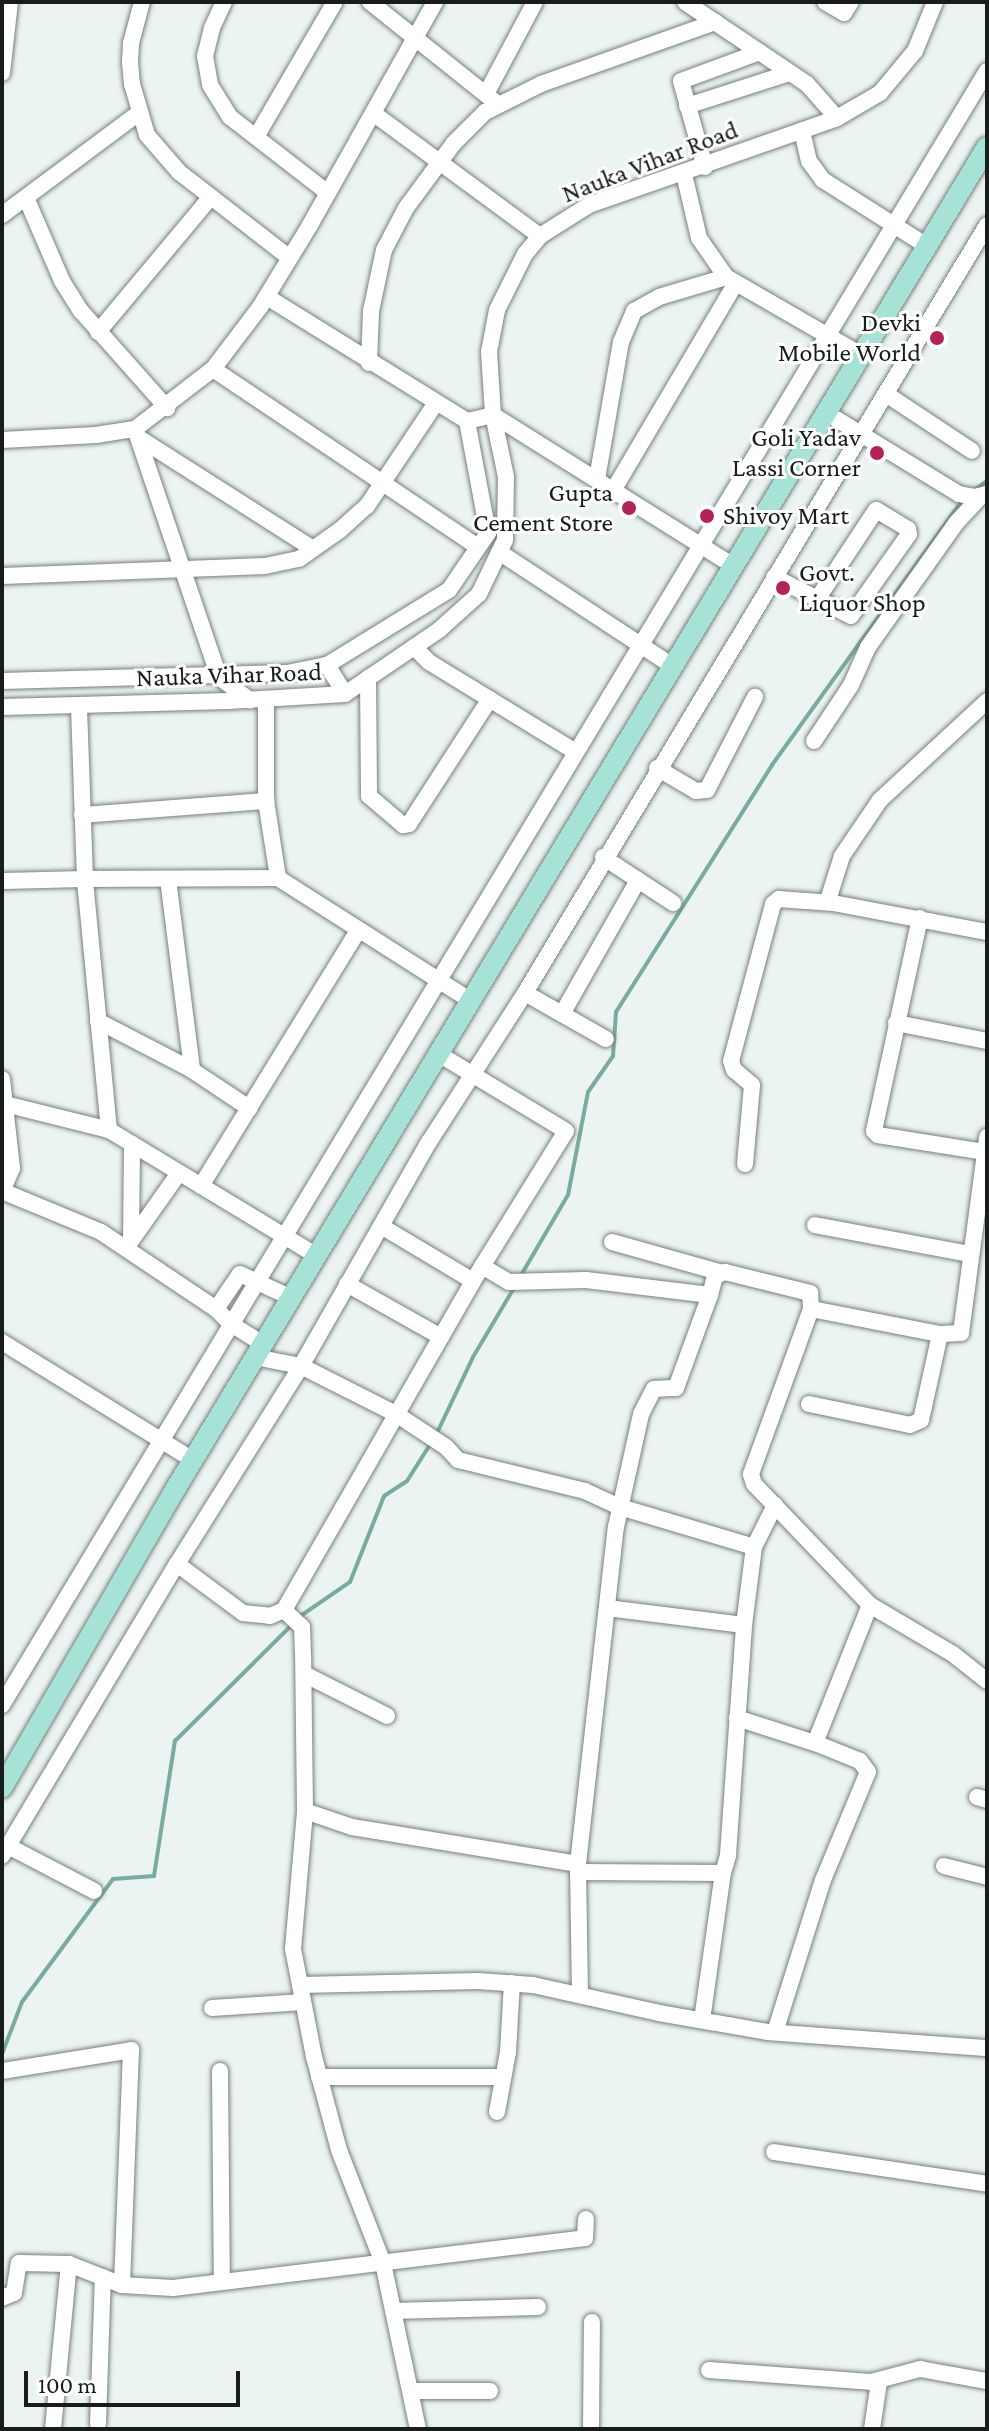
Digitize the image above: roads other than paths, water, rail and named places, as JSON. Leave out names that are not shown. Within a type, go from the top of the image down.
[{"type":"main road","points":[[3,1784],[193,1460],[987,147]]},
{"type":"street","points":[[142,2],[131,43],[130,62],[147,135],[179,172],[290,258]]},
{"type":"street","points":[[223,2],[205,56],[210,85],[230,117],[328,193]]},
{"type":"street","points":[[256,137],[335,2]]},
{"type":"street","points":[[370,2],[493,99]]},
{"type":"street","points":[[137,434],[213,369],[267,297],[435,2]]},
{"type":"street","points":[[369,363],[371,311],[384,250],[406,208],[493,99],[535,2]]},
{"type":"street","points":[[685,2],[807,84],[837,118]]},
{"type":"street","points":[[825,2],[844,13],[851,2]]},
{"type":"street","name":"Nauka Vihar Road","points":[[2,707],[345,694],[414,647],[479,594],[505,540],[506,477],[493,415],[489,352],[497,310],[525,254],[540,236],[589,205],[705,167],[837,118],[880,93],[915,51],[935,2]]},
{"type":"street","points":[[2,73],[7,6]]},
{"type":"street","points":[[493,99],[715,22]]},
{"type":"street","points":[[705,167],[680,84],[682,79],[760,52]]},
{"type":"street","points":[[2,1705],[574,751],[987,71]]},
{"type":"street","points":[[687,106],[790,73]]},
{"type":"street","points":[[2,215],[27,200],[140,112]]},
{"type":"street","points":[[373,113],[540,236]]},
{"type":"street","points":[[802,131],[809,161],[823,180],[927,246]]},
{"type":"street","points":[[684,174],[699,238],[731,280],[861,355]]},
{"type":"street","points":[[98,332],[211,197]]},
{"type":"street","points":[[27,200],[62,281],[98,332],[167,408]]},
{"type":"street","points":[[94,1891],[5,1851],[177,1564],[301,1366],[472,1074],[525,993],[603,857],[987,225]]},
{"type":"street","points":[[597,479],[621,342],[634,311],[659,297],[731,280]]},
{"type":"street","points":[[614,489],[731,280]]},
{"type":"street","points":[[267,297],[467,421],[493,415],[701,542],[734,566]]},
{"type":"street","points":[[213,369],[478,547]]},
{"type":"street","points":[[886,394],[972,451]]},
{"type":"street","points":[[2,576],[265,566],[299,559],[367,506],[436,403]]},
{"type":"street","points":[[814,741],[851,685],[868,647],[975,495],[825,412]]},
{"type":"street","points":[[2,681],[219,677],[287,673],[327,665],[449,590],[488,533],[467,421]]},
{"type":"street","points":[[137,434],[219,677],[258,699],[266,801],[278,878]]},
{"type":"street","points":[[3,436],[137,434],[313,549]]},
{"type":"street","points":[[774,577],[818,598],[846,616],[854,614],[909,534],[908,529],[876,510],[818,598]]},
{"type":"street","points":[[499,552],[674,667]]},
{"type":"street","points":[[414,647],[429,662],[574,751]]},
{"type":"street","points":[[327,665],[345,694]]},
{"type":"street","points":[[368,678],[369,796],[403,825],[409,824],[490,699]]},
{"type":"street","points":[[657,768],[696,791],[707,790],[755,697]]},
{"type":"street","points":[[833,903],[829,897],[831,884],[842,856],[880,800],[987,701]]},
{"type":"street","points":[[79,705],[85,879],[109,1130]]},
{"type":"street","points":[[82,815],[266,801]]},
{"type":"street","points":[[603,857],[673,903]]},
{"type":"street","points":[[2,881],[278,878],[471,1001]]},
{"type":"street","points":[[168,879],[192,1070]]},
{"type":"street","points":[[562,1014],[638,880]]},
{"type":"street","points":[[745,1164],[752,1085],[734,1070],[731,1061],[773,904],[779,899],[833,903],[987,932]]},
{"type":"street","points":[[811,1309],[940,1334],[961,1333],[986,1144],[878,1135],[874,1131],[920,918]]},
{"type":"street","points":[[201,1186],[358,931]]},
{"type":"street","points":[[525,993],[606,1039]]},
{"type":"street","points":[[98,1021],[192,1070],[249,1108]]},
{"type":"street","points":[[896,1023],[987,1041]]},
{"type":"street","points":[[418,2429],[383,2263],[339,2150],[319,2077],[293,1949],[305,1811],[304,1674],[292,1618],[396,1414],[482,1266],[566,1131],[439,1054]]},
{"type":"street","points":[[2,1079],[12,1168],[2,1191],[128,1245],[216,1309],[259,1351],[301,1366],[396,1414],[429,1434],[458,1460],[585,1491],[620,1507],[754,1547]]},
{"type":"street","points":[[5,1104],[109,1130],[317,1256]]},
{"type":"street","points":[[128,1245],[132,1144]]},
{"type":"street","points":[[128,1245],[179,1173]]},
{"type":"street","points":[[815,1225],[970,1254]]},
{"type":"street","points":[[381,1226],[473,1281]]},
{"type":"street","points":[[612,1242],[810,1293],[811,1309],[751,1474],[754,1484],[870,1605],[953,1654],[987,1681]]},
{"type":"street","points":[[482,1266],[516,1282],[586,1280],[710,1295]]},
{"type":"street","points":[[580,1995],[578,1868],[620,1507],[641,1414],[654,1389],[676,1388],[719,1272]]},
{"type":"street","points":[[216,1309],[240,1274],[292,1298]]},
{"type":"street","points":[[347,1284],[441,1337]]},
{"type":"street","points":[[809,1404],[916,1424],[921,1420],[940,1334]]},
{"type":"street","points":[[2,1342],[193,1460]]},
{"type":"street","points":[[702,2020],[728,1855],[744,1625],[754,1547],[775,1505]]},
{"type":"street","points":[[177,1564],[243,1613],[292,1618]]},
{"type":"street","points":[[815,1743],[870,1605]]},
{"type":"street","points":[[607,1608],[744,1625]]},
{"type":"street","points":[[304,1674],[387,1716]]},
{"type":"street","points":[[737,1718],[860,1761],[868,1772],[823,1880],[775,2032]]},
{"type":"street","points":[[305,1811],[352,1827],[578,1868],[723,1873]]},
{"type":"street","points":[[944,1866],[987,1877]]},
{"type":"street","points":[[212,2008],[301,1994],[512,1983],[775,2032],[987,2048]]},
{"type":"street","points":[[497,2112],[512,1983]]},
{"type":"street","points":[[7,2070],[131,2050],[122,2285]]},
{"type":"street","points":[[220,2071],[222,2282]]},
{"type":"street","points":[[319,2077],[503,2077]]},
{"type":"street","points":[[774,2152],[987,2184]]},
{"type":"street","points":[[2,2298],[14,2293],[19,2263],[69,2264],[122,2285],[173,2288],[585,2238],[586,2219]]},
{"type":"street","points":[[53,2429],[69,2264]]},
{"type":"street","points":[[98,2424],[103,2277]]},
{"type":"street","points":[[393,2311],[538,2307]]},
{"type":"street","points":[[591,2429],[592,2322]]},
{"type":"street","points":[[709,2370],[879,2382],[913,2369],[987,2381]]},
{"type":"street","points":[[872,2429],[879,2382]]},
{"type":"street","points":[[412,2391],[490,2391]]},
{"type":"waterway","points":[[973,491],[987,481]]},
{"type":"waterway","points":[[520,1277],[568,1195],[588,1092],[613,1056],[616,1012],[772,765],[963,499]]},
{"type":"waterway","points":[[436,1435],[473,1357],[514,1288]]},
{"type":"waterway","points":[[299,1617],[350,1582],[384,1496],[407,1481],[431,1443]]},
{"type":"waterway","points":[[2,2054],[22,2002],[113,1879],[154,1876],[175,1741],[293,1624]]},
{"type":"place","name":"Devki Mobile World","points":[[937,338]]},
{"type":"place","name":"Goli Yadav Lassi Corner","points":[[877,453]]},
{"type":"place","name":"Gupta Cement Store","points":[[629,508]]},
{"type":"place","name":"Shivoy Mart","points":[[707,516]]},
{"type":"place","name":"Govt. Liquor Shop","points":[[783,588]]}]
